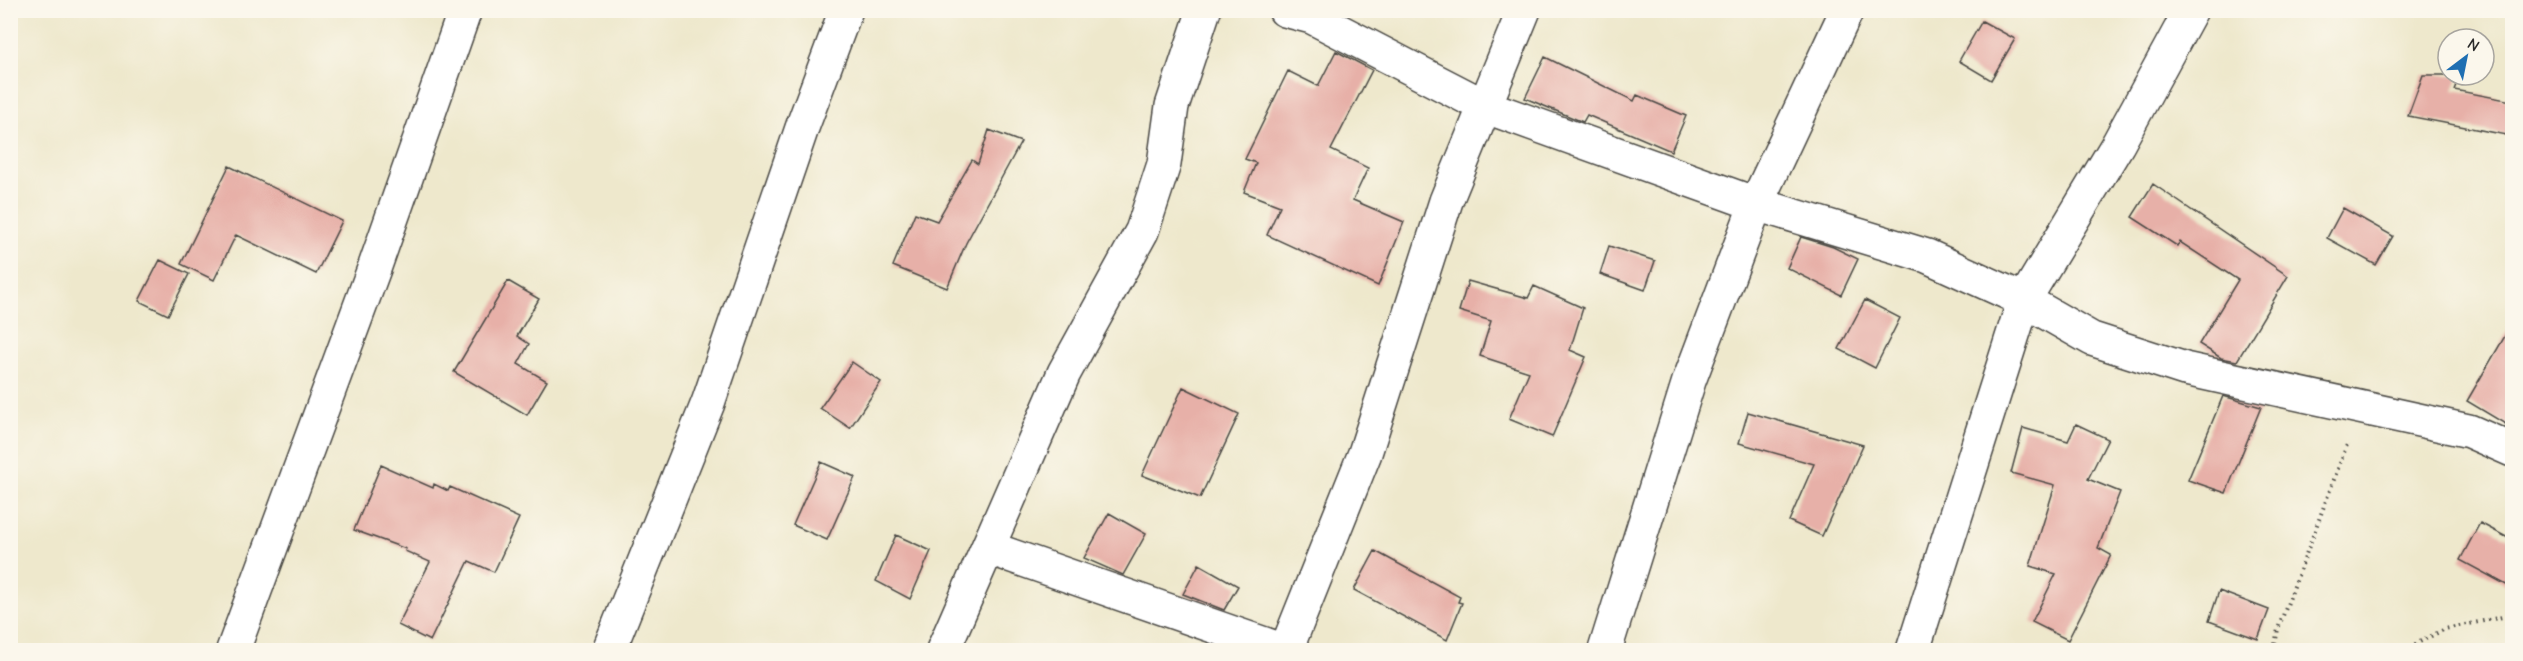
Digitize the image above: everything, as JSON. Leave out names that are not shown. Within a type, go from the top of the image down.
[{"type":"street","points":[[233,651],[375,266],[465,10]]},
{"type":"street","points":[[609,651],[708,404],[803,125],[846,10]]},
{"type":"street","points":[[943,651],[1064,373],[1142,231],[1164,164],[1172,106],[1204,10]]},
{"type":"street","points":[[1285,10],[1311,17],[1484,106],[1756,204],[1927,256],[2024,300],[2092,339],[2174,366],[2269,389],[2469,430],[2512,450]]},
{"type":"street","points":[[1286,651],[1365,453],[1446,201],[1524,10]]},
{"type":"street","points":[[1605,651],[1689,381],[1756,204],[1848,10]]},
{"type":"street","points":[[1913,651],[2024,300],[2118,144],[2191,10]]},
{"type":"street","points":[[989,548],[1282,651]]},
{"type":"path","points":[[2274,651],[2278,629],[2361,408]]},
{"type":"path","points":[[2404,651],[2445,629],[2512,615]]},
{"type":"building","points":[[1982,21],[2015,39],[1991,80],[1959,61]]},
{"type":"building","points":[[1336,51],[1372,70],[1331,150],[1368,168],[1353,200],[1404,222],[1378,286],[1267,235],[1280,206],[1244,192],[1256,163],[1245,159],[1288,71],[1318,86]]},
{"type":"building","points":[[1545,57],[1634,101],[1637,95],[1686,116],[1671,151],[1587,115],[1583,122],[1525,98]]},
{"type":"building","points":[[2423,75],[2436,75],[2436,87],[2455,87],[2454,90],[2512,101],[2512,136],[2408,116]]},
{"type":"building","points":[[989,130],[1021,142],[966,243],[947,288],[893,266],[915,213],[937,221],[972,160],[978,164]]},
{"type":"building","points":[[229,166],[342,221],[316,274],[236,235],[214,280],[181,264]]},
{"type":"building","points":[[2153,184],[2288,276],[2237,361],[2221,358],[2199,344],[2238,280],[2180,242],[2177,246],[2132,217]]},
{"type":"building","points":[[2343,208],[2393,236],[2376,265],[2327,238]]},
{"type":"building","points":[[1801,237],[1833,247],[1858,259],[1841,295],[1787,268]]},
{"type":"building","points":[[1609,246],[1655,261],[1645,290],[1600,274]]},
{"type":"building","points":[[160,260],[189,274],[168,315],[139,301]]},
{"type":"building","points":[[508,281],[539,299],[517,336],[529,344],[518,364],[547,381],[527,415],[454,372]]},
{"type":"building","points":[[1468,281],[1528,298],[1534,286],[1583,308],[1570,350],[1586,357],[1552,437],[1509,419],[1529,372],[1480,356],[1491,321],[1459,311]]},
{"type":"building","points":[[1865,300],[1900,318],[1875,368],[1839,349]]},
{"type":"building","points":[[2512,324],[2512,428],[2467,401]]},
{"type":"building","points":[[852,362],[881,382],[850,428],[820,408]]},
{"type":"building","points":[[1183,387],[1239,414],[1200,498],[1142,475]]},
{"type":"building","points":[[2223,396],[2261,407],[2226,493],[2188,480]]},
{"type":"building","points":[[1748,412],[1863,445],[1822,536],[1789,521],[1814,464],[1739,443]]},
{"type":"building","points":[[2076,424],[2108,439],[2088,479],[2120,492],[2098,548],[2111,555],[2068,640],[2032,622],[2056,574],[2030,566],[2055,485],[2011,473],[2023,428],[2068,441]]},
{"type":"building","points":[[821,462],[855,477],[827,540],[793,525]]},
{"type":"building","points":[[381,465],[433,488],[434,484],[448,491],[450,487],[519,518],[494,572],[469,561],[430,641],[398,625],[430,562],[405,551],[406,549],[354,530]]},
{"type":"building","points":[[1109,513],[1146,534],[1123,575],[1084,558]]},
{"type":"building","points":[[2480,523],[2512,540],[2512,588],[2460,560]]},
{"type":"building","points":[[896,535],[931,551],[910,599],[876,581]]},
{"type":"building","points":[[1375,551],[1460,597],[1458,602],[1462,603],[1447,640],[1354,590]]},
{"type":"building","points":[[1199,564],[1238,586],[1224,610],[1183,594]]},
{"type":"building","points":[[2219,591],[2269,610],[2258,639],[2209,621]]}]
